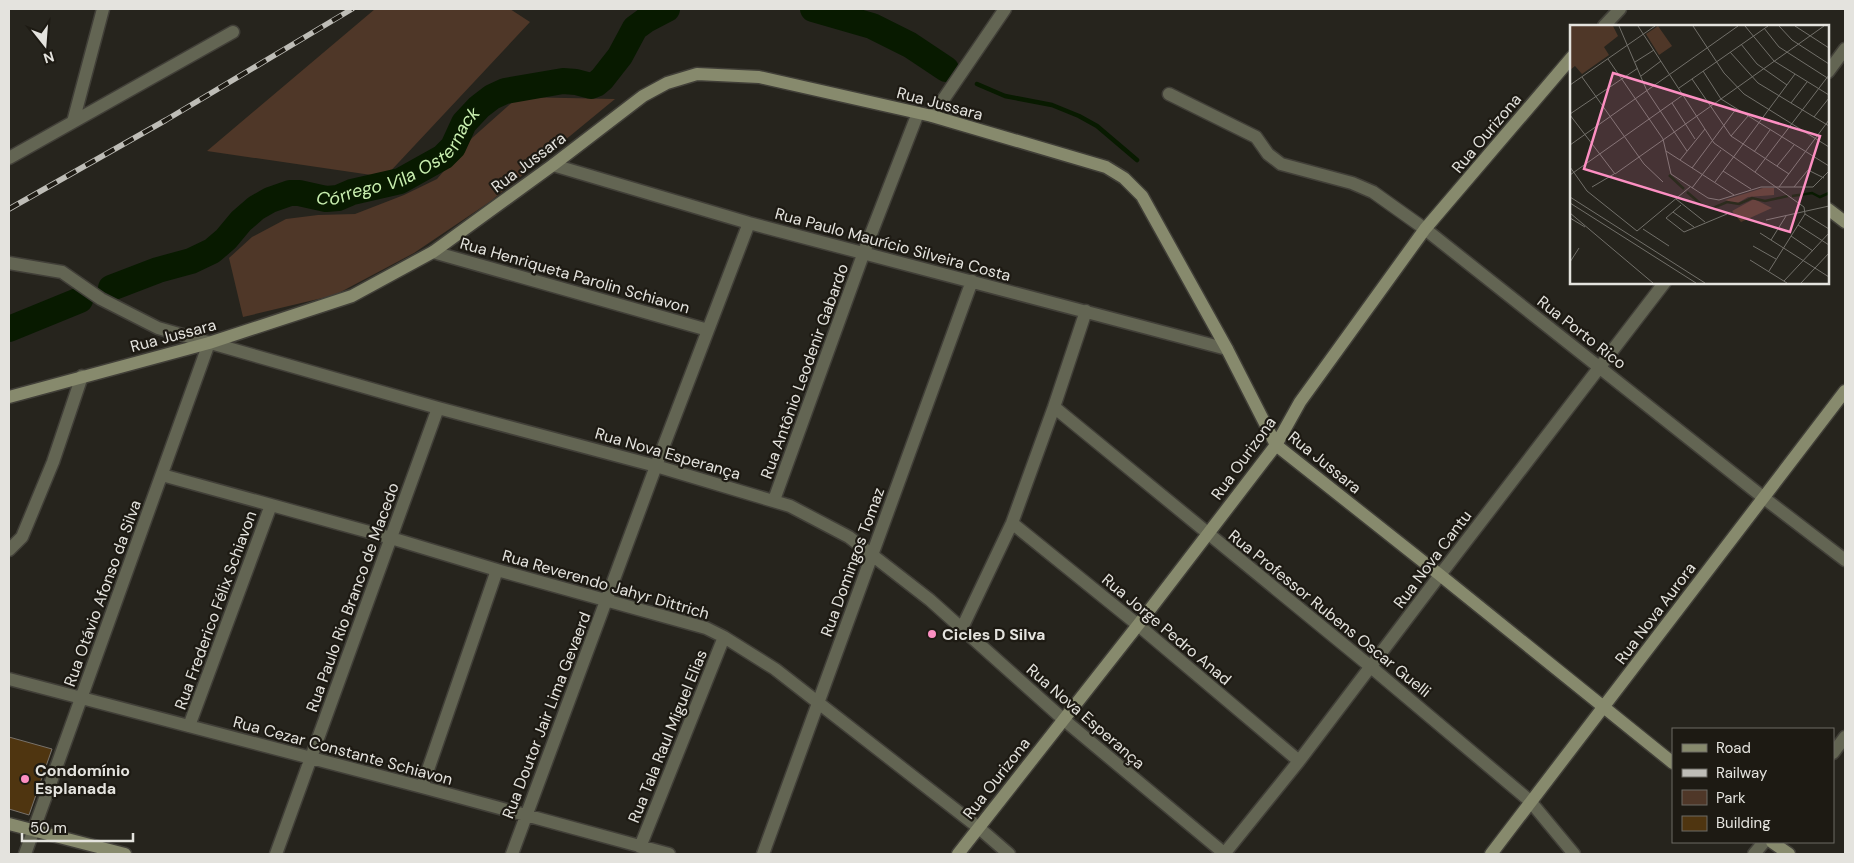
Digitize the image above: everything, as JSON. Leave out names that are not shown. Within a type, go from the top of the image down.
[{"type":"street","points":[[73,122],[102,9]]},
{"type":"street","points":[[932,116],[1005,9]]},
{"type":"street","points":[[1605,25],[1620,9]]},
{"type":"street","points":[[9,158],[233,32]]},
{"type":"street","points":[[1829,71],[1845,49]]},
{"type":"street","name":"Rua Ourizona","points":[[958,854],[1138,625],[1276,445],[1300,402],[1425,229],[1570,59]]},
{"type":"street","name":"Rua Jussara","points":[[9,397],[210,343],[352,296],[433,252],[553,165],[643,96],[667,83],[697,74],[759,77],[932,116],[1106,167],[1124,178],[1142,196],[1226,348],[1276,445],[1672,762]]},
{"type":"street","name":"Rua Porto Rico","points":[[1169,94],[1256,137],[1268,154],[1281,164],[1352,183],[1373,192],[1425,229],[1845,560]]},
{"type":"street","name":"Rua Antônio Leodenir Gabardo","points":[[774,500],[864,252],[918,113]]},
{"type":"street","name":"Rua Paulo Maurício Silveira Costa","points":[[553,165],[749,223],[1226,348]]},
{"type":"street","points":[[1829,210],[1845,222]]},
{"type":"street","name":"Rua Doutor Jair Lima Gevaerd","points":[[512,854],[656,466],[749,223]]},
{"type":"street","name":"Rua Henriqueta Parolin Schiavon","points":[[433,252],[708,330]]},
{"type":"street","name":"Rua Nova Esperança","points":[[9,263],[62,272],[101,299],[158,328],[438,408],[656,466],[790,506],[848,538],[930,600],[1063,719],[1224,854]]},
{"type":"street","name":"Rua Domingos Tomaz","points":[[763,854],[972,281]]},
{"type":"street","name":"Rua Nova Cantu","points":[[1224,854],[1299,761],[1663,284]]},
{"type":"street","points":[[962,628],[1012,523],[1086,311]]},
{"type":"street","name":"Rua Otávio Afonso da Silva","points":[[25,854],[210,343]]},
{"type":"street","points":[[9,550],[22,537],[26,529],[53,462],[82,376]]},
{"type":"street","name":"Rua Nova Aurora","points":[[1490,854],[1845,391]]},
{"type":"street","name":"Rua Professor Rubens Oscar Guelli","points":[[1054,407],[1371,666],[1530,801],[1574,854]]},
{"type":"street","name":"Rua Paulo Rio Branco de Macedo","points":[[276,854],[438,408]]},
{"type":"street","name":"Rua Reverendo Jahyr Dittrich","points":[[162,475],[706,628],[724,637],[774,669],[1010,854]]},
{"type":"street","name":"Rua Frederico Félix Schiavon","points":[[189,726],[272,505]]},
{"type":"street","name":"Rua Jorge Pedro Anad","points":[[1012,523],[1138,625],[1299,761]]},
{"type":"street","points":[[422,787],[497,570]]},
{"type":"street","name":"Rua Tala Raul Miguel Elias","points":[[640,846],[724,637]]},
{"type":"street","name":"Rua Cezar Constante Schiavon","points":[[9,679],[669,854]]},
{"type":"street","points":[[1834,753],[1845,738]]},
{"type":"street","points":[[9,824],[125,854]]},
{"type":"street","points":[[1754,854],[1763,843]]},
{"type":"street","points":[[1773,843],[1789,854]]},
{"type":"green space","points":[[375,9],[510,9],[530,22],[385,177],[207,151]]},
{"type":"green space","points":[[518,97],[615,99],[491,201],[414,253],[335,295],[243,317],[229,258],[252,237],[286,219],[318,215],[355,214],[404,195],[437,179],[472,138]]},
{"type":"building","name":"Condomínio Esplanada","points":[[9,737],[52,749],[29,815],[9,809]]},
{"type":"waterway","name":"Córrego Vila Osternack","points":[[111,288],[158,270],[191,261],[212,251],[226,239],[241,221],[256,208],[270,200],[290,193],[326,199],[338,198],[352,192],[400,181],[443,157],[453,147],[464,123],[479,107],[492,97],[505,91],[563,81],[591,86],[596,84],[620,56],[635,28],[667,9]]},
{"type":"waterway","name":"Córrego Vila Osternack","points":[[813,9],[872,26],[910,45],[946,69]]},
{"type":"waterway","name":"Córrego Vila Osternack","points":[[977,84],[1005,96],[1052,105],[1079,116],[1097,126],[1137,160]]},
{"type":"waterway","name":"Córrego Vila Osternack","points":[[9,329],[80,300]]},
{"type":"railway","points":[[9,209],[166,120],[352,9]]},
{"type":"place","name":"Cicles D Silva","points":[[932,634]]},
{"type":"place","name":"Condomínio Esplanada","points":[[25,779]]}]
